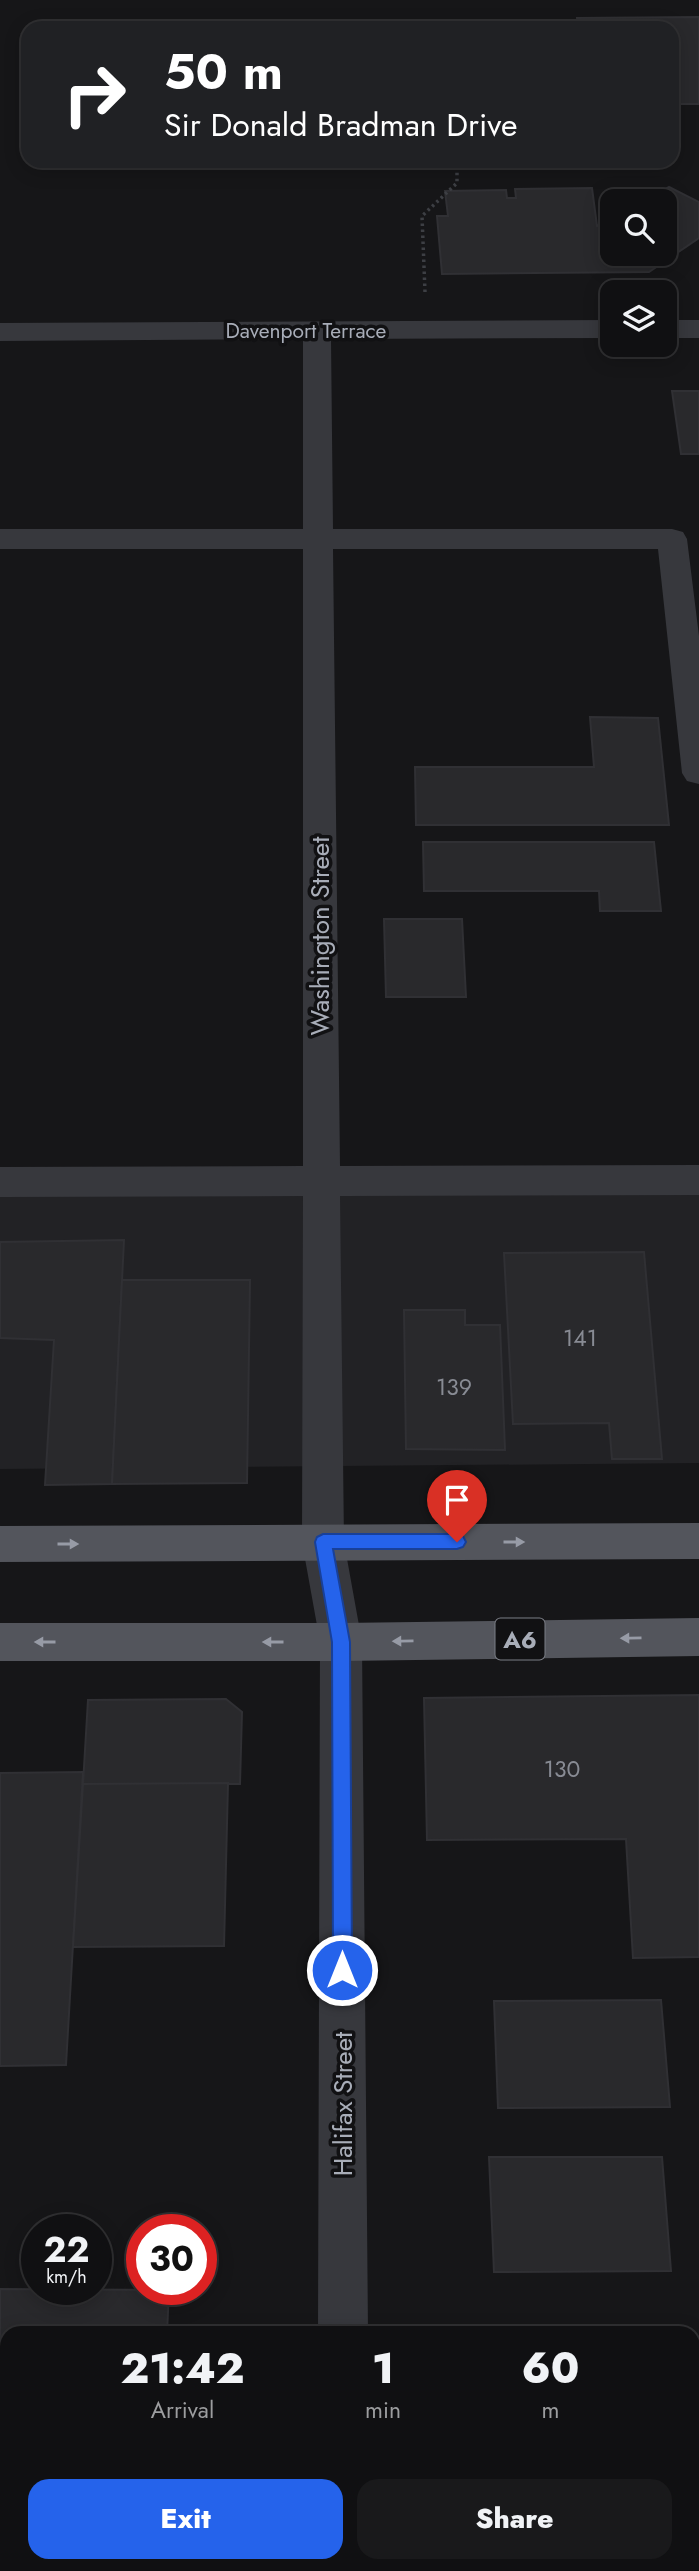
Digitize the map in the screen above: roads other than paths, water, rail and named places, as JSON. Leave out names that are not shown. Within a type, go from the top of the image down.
[{"type":"main road","points":[[0,1544],[699,1541]]},
{"type":"main road","name":"A6","points":[[0,1642],[341,1642],[699,1637]]},
{"type":"street","name":"Davenport Terrace","points":[[0,332],[600,329]]},
{"type":"street","points":[[677,329],[699,329]]},
{"type":"street","name":"Washington Street","points":[[317,331],[323,1542]]},
{"type":"street","points":[[0,539],[671,539],[699,773]]},
{"type":"street","points":[[0,1182],[699,1180]]},
{"type":"street","name":"Halifax Street","points":[[323,1542],[341,1642],[343,2326]]}]
